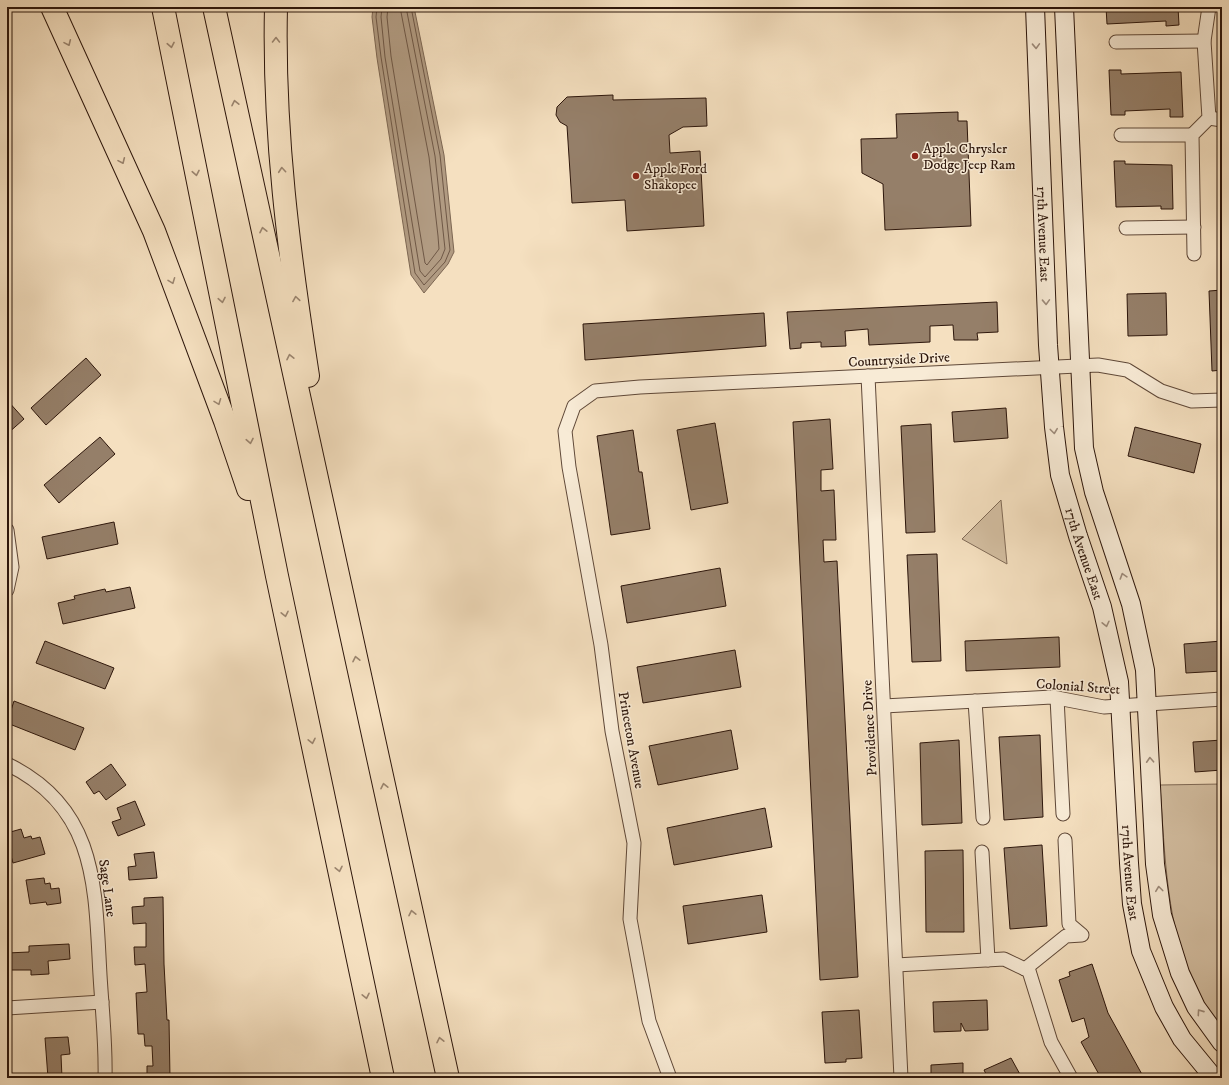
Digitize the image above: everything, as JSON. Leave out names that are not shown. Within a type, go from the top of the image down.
[{"type":"highway","points":[[52,7],[154,231],[225,421],[277,576]]},
{"type":"highway","points":[[163,7],[277,576],[383,1078]]},
{"type":"highway","points":[[214,7],[448,1078]]},
{"type":"highway","points":[[276,7],[276,109],[291,266],[343,600]]},
{"type":"street","name":"17th Avenue East","points":[[1035,7],[1050,367],[1054,427],[1060,475],[1078,536],[1102,607],[1119,682],[1131,898],[1141,951],[1164,1007],[1182,1039],[1214,1078]]},
{"type":"street","name":"17th Avenue East","points":[[1064,7],[1084,448],[1094,492],[1131,604],[1145,670],[1155,864],[1162,915],[1180,973],[1196,1007],[1222,1043]]},
{"type":"street","points":[[1121,135],[1192,135],[1216,119],[1204,41],[1209,7]]},
{"type":"street","points":[[1116,42],[1204,41]]},
{"type":"street","points":[[1192,135],[1194,254]]},
{"type":"street","points":[[1126,228],[1194,227]]},
{"type":"street","name":"Countryside Drive","points":[[574,406],[595,391],[1098,365],[1126,370],[1161,391],[1192,401],[1222,400]]},
{"type":"street","name":"Providence Drive","points":[[868,376],[902,1078]]},
{"type":"street","name":"Princeton Avenue","points":[[574,406],[565,431],[569,467],[602,645],[612,730],[634,843],[630,918],[649,1021],[670,1078]]},
{"type":"street","points":[[7,530],[12,567],[7,590]]},
{"type":"street","points":[[1057,698],[1063,814]]},
{"type":"street","name":"Colonial Street","points":[[884,706],[1057,698],[1104,707],[1222,699]]},
{"type":"street","points":[[975,701],[983,818]]},
{"type":"street","name":"Sage Lane","points":[[7,764],[32,779],[51,796],[67,813],[82,841],[92,875],[96,900],[105,1043],[105,1078]]},
{"type":"street","points":[[1025,969],[1066,936],[1082,935],[1068,924],[1065,840]]},
{"type":"street","points":[[982,852],[988,960]]},
{"type":"street","points":[[896,965],[1004,959],[1029,971],[1051,1042],[1071,1078]]},
{"type":"street","points":[[7,1008],[102,1002]]},
{"type":"shaded area","points":[[1001,500],[1007,564],[962,539]]},
{"type":"shaded area","points":[[1222,784],[1222,1032],[1196,991],[1178,942],[1166,864],[1160,785]]},
{"type":"water","points":[[373,7],[414,7],[444,155],[454,252],[448,264],[424,293],[411,275],[377,58],[372,17]]},
{"type":"building","points":[[1106,7],[1178,7],[1179,25],[1166,26],[1166,21],[1107,24]]},
{"type":"building","points":[[1109,70],[1121,70],[1121,74],[1181,72],[1183,117],[1170,117],[1170,109],[1125,111],[1125,115],[1111,115]]},
{"type":"building","name":"Apple Ford Shakopee","points":[[613,95],[613,100],[706,98],[707,126],[683,127],[669,135],[670,153],[700,151],[704,226],[627,231],[625,200],[572,203],[567,126],[560,122],[556,115],[557,107],[567,97]]},
{"type":"building","name":"Apple Chrysler Dodge Jeep Ram","points":[[958,112],[958,121],[967,121],[971,226],[885,230],[883,184],[862,173],[861,139],[897,138],[896,114]]},
{"type":"building","points":[[1114,161],[1125,161],[1125,164],[1172,165],[1173,209],[1161,209],[1161,206],[1116,207]]},
{"type":"building","points":[[1222,290],[1222,370],[1212,371],[1209,291]]},
{"type":"building","points":[[1166,293],[1167,335],[1128,336],[1127,294]]},
{"type":"building","points":[[997,302],[998,332],[977,333],[978,340],[954,340],[953,325],[930,326],[930,342],[869,345],[868,329],[845,331],[846,346],[821,347],[821,342],[801,343],[801,348],[790,349],[787,312]]},
{"type":"building","points":[[764,313],[766,346],[585,360],[583,324]]},
{"type":"building","points":[[86,358],[101,375],[46,425],[31,408]]},
{"type":"building","points":[[7,400],[24,419],[7,434]]},
{"type":"building","points":[[1006,408],[1008,438],[954,442],[952,412]]},
{"type":"building","points":[[830,419],[833,469],[821,470],[821,491],[834,490],[836,540],[823,540],[824,562],[837,561],[858,977],[820,980],[793,422]]},
{"type":"building","points":[[715,423],[728,503],[691,510],[677,430]]},
{"type":"building","points":[[931,424],[935,532],[906,533],[901,426]]},
{"type":"building","points":[[1135,427],[1201,444],[1194,473],[1128,456]]},
{"type":"building","points":[[633,430],[639,472],[642,472],[650,529],[611,535],[597,436]]},
{"type":"building","points":[[100,437],[115,454],[59,503],[44,485]]},
{"type":"building","points":[[114,522],[118,544],[47,559],[42,537]]},
{"type":"building","points":[[937,554],[941,661],[912,662],[907,555]]},
{"type":"building","points":[[720,568],[726,606],[627,623],[621,586]]},
{"type":"building","points":[[130,587],[135,608],[63,624],[58,603],[75,599],[74,596],[105,589],[106,592]]},
{"type":"building","points":[[1059,637],[1060,667],[966,671],[965,641]]},
{"type":"building","points":[[45,641],[114,668],[105,689],[36,663]]},
{"type":"building","points":[[1222,641],[1222,671],[1186,673],[1184,644]]},
{"type":"building","points":[[735,650],[741,687],[643,703],[637,667]]},
{"type":"building","points":[[14,701],[84,728],[75,750],[7,723]]},
{"type":"building","points":[[731,730],[738,769],[658,785],[649,746]]},
{"type":"building","points":[[1040,735],[1043,817],[1004,820],[999,737]]},
{"type":"building","points":[[959,740],[962,823],[922,825],[920,743]]},
{"type":"building","points":[[1222,740],[1222,770],[1195,772],[1193,742]]},
{"type":"building","points":[[111,764],[126,785],[106,800],[99,791],[94,794],[86,782]]},
{"type":"building","points":[[135,801],[145,825],[118,836],[112,822],[121,819],[117,808]]},
{"type":"building","points":[[765,808],[772,847],[674,865],[667,828]]},
{"type":"building","points":[[21,829],[24,838],[31,836],[32,839],[40,837],[45,854],[13,863],[7,841],[7,833]]},
{"type":"building","points":[[1042,845],[1047,926],[1010,929],[1004,848]]},
{"type":"building","points":[[963,850],[964,932],[926,932],[925,851]]},
{"type":"building","points":[[154,852],[157,878],[129,880],[128,867],[136,866],[134,854]]},
{"type":"building","points":[[44,878],[45,884],[50,883],[51,889],[59,888],[61,903],[47,905],[46,902],[30,904],[26,880]]},
{"type":"building","points":[[762,895],[767,932],[688,944],[683,906]]},
{"type":"building","points":[[163,897],[164,964],[167,1020],[169,1020],[170,1078],[147,1078],[147,1066],[153,1066],[152,1046],[145,1046],[144,1034],[138,1034],[136,993],[147,992],[145,964],[135,965],[134,947],[146,947],[146,923],[133,924],[132,907],[144,906],[144,898]]},
{"type":"building","points":[[69,944],[70,959],[48,961],[49,974],[31,975],[31,970],[7,970],[7,953],[29,952],[29,946]]},
{"type":"building","points":[[1092,964],[1108,1013],[1144,1078],[1101,1078],[1081,1042],[1089,1037],[1084,1018],[1072,1022],[1059,980],[1070,976],[1069,972]]},
{"type":"building","points":[[987,1000],[988,1030],[965,1031],[961,1023],[961,1031],[934,1032],[933,1002]]},
{"type":"building","points":[[859,1010],[862,1058],[846,1059],[846,1062],[825,1063],[822,1012]]},
{"type":"building","points":[[68,1037],[70,1054],[61,1055],[62,1078],[48,1078],[45,1038]]},
{"type":"building","points":[[1011,1058],[1022,1078],[988,1078],[984,1070]]},
{"type":"building","points":[[963,1063],[963,1078],[931,1078],[931,1065]]},
{"type":"place","name":"Apple Chrysler Dodge Jeep Ram","points":[[915,156]]},
{"type":"place","name":"Apple Ford Shakopee","points":[[636,176]]}]
